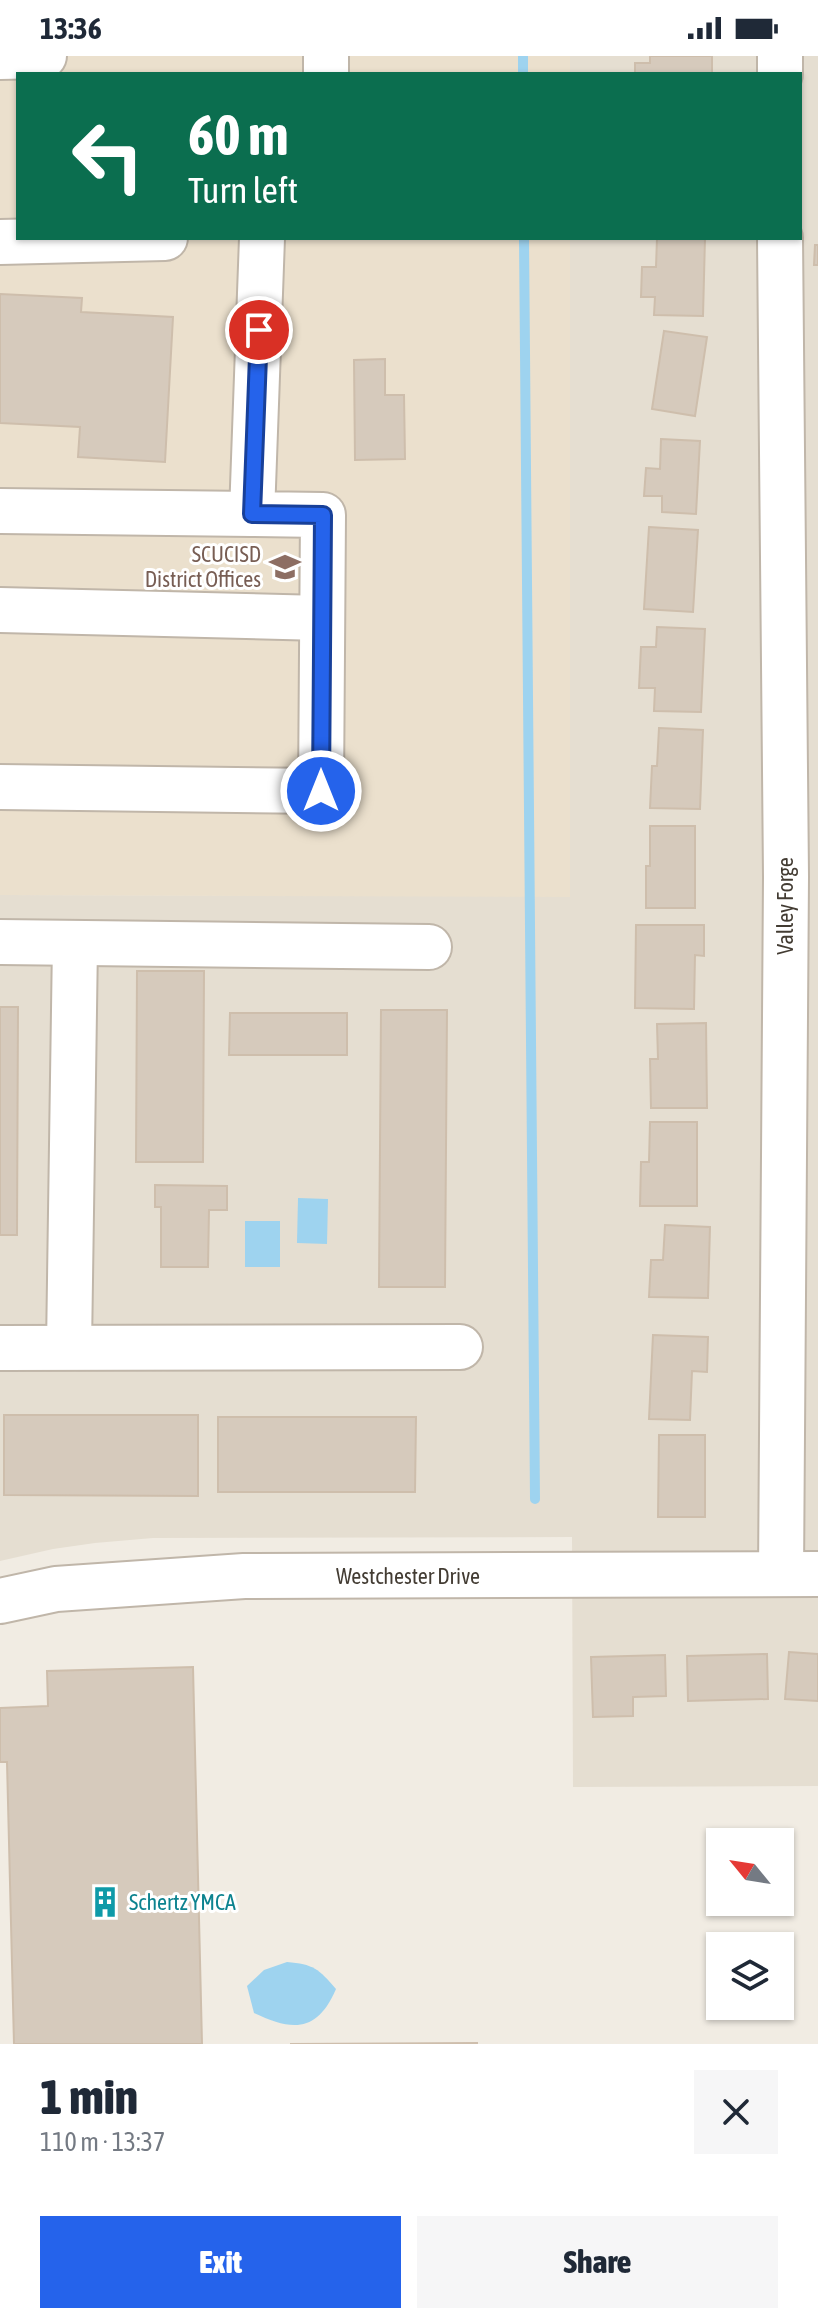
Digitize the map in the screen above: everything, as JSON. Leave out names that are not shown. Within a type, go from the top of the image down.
[{"type":"street","points":[[0,57],[44,56]]},
{"type":"street","points":[[0,242],[82,240]]},
{"type":"street","points":[[252,514],[262,240]]},
{"type":"street","name":"Valley Forge","points":[[780,240],[786,877],[800,1574]]},
{"type":"street","points":[[0,511],[323,515],[321,791],[0,787]]},
{"type":"street","points":[[0,610],[322,618]]},
{"type":"street","points":[[0,942],[429,947]]},
{"type":"street","points":[[69,1347],[75,943]]},
{"type":"street","points":[[0,1348],[460,1347]]},
{"type":"street","name":"Westchester Drive","points":[[0,1601],[56,1589],[244,1576],[800,1574]]},
{"type":"shaded area","name":"SCUCISD District Offices","points":[[0,56],[570,56],[570,72],[16,72],[16,240],[570,240],[570,897],[0,895]]},
{"type":"shaded area","points":[[570,56],[818,56],[818,1786],[573,1787],[572,1537],[153,1538],[53,1549],[0,1561],[0,895],[570,896],[570,240],[802,240],[802,72],[570,72]]},
{"type":"water","points":[[298,1198],[328,1199],[327,1244],[297,1243]]},
{"type":"water","points":[[245,1221],[280,1221],[280,1267],[245,1267]]},
{"type":"water","points":[[287,1962],[315,1969],[336,1989],[321,2014],[312,2021],[292,2025],[254,2013],[247,1986],[264,1970]]},
{"type":"building","points":[[650,56],[712,56],[712,72],[635,72],[635,63],[650,63]]},
{"type":"building","points":[[657,240],[705,240],[703,316],[654,315],[655,297],[641,297],[642,267],[656,267]]},
{"type":"building","points":[[815,245],[818,245],[818,265],[814,265]]},
{"type":"building","points":[[0,294],[82,298],[81,312],[173,317],[165,462],[78,457],[80,427],[0,423]]},
{"type":"building","points":[[664,331],[707,337],[695,416],[652,409]]},
{"type":"building","points":[[385,359],[385,395],[404,395],[405,459],[355,460],[354,360]]},
{"type":"building","points":[[661,439],[700,441],[696,514],[662,512],[662,496],[644,496],[646,468],[660,469]]},
{"type":"building","points":[[649,527],[698,530],[693,612],[644,609]]},
{"type":"building","points":[[657,627],[705,629],[701,712],[654,711],[655,688],[639,688],[641,647],[656,647]]},
{"type":"building","points":[[659,728],[703,730],[700,809],[650,808],[652,766],[657,766]]},
{"type":"building","points":[[650,826],[695,826],[695,908],[646,908]]},
{"type":"building","points":[[636,925],[704,925],[704,956],[695,955],[694,1009],[635,1008]]},
{"type":"building","points":[[137,971],[204,971],[203,1162],[136,1162]]},
{"type":"building","points":[[0,1007],[18,1007],[17,1235],[0,1235]]},
{"type":"building","points":[[381,1010],[447,1010],[445,1287],[379,1287]]},
{"type":"building","points":[[230,1013],[347,1013],[347,1055],[229,1055]]},
{"type":"building","points":[[706,1023],[707,1108],[651,1108],[650,1059],[658,1059],[657,1024]]},
{"type":"building","points":[[650,1122],[697,1122],[697,1206],[640,1206],[641,1162],[649,1162]]},
{"type":"building","points":[[155,1185],[227,1186],[227,1210],[209,1210],[208,1267],[161,1267],[161,1207],[155,1207]]},
{"type":"building","points":[[665,1225],[710,1227],[708,1298],[649,1297],[651,1260],[663,1260]]},
{"type":"building","points":[[653,1335],[708,1337],[707,1372],[692,1371],[690,1420],[649,1419]]},
{"type":"building","points":[[4,1415],[198,1415],[198,1496],[4,1495]]},
{"type":"building","points":[[218,1417],[416,1417],[415,1492],[218,1492]]},
{"type":"building","points":[[659,1435],[705,1435],[705,1517],[658,1517]]},
{"type":"building","points":[[789,1652],[818,1654],[818,1701],[785,1699]]},
{"type":"building","points":[[767,1654],[768,1699],[688,1701],[687,1656]]},
{"type":"building","points":[[665,1655],[666,1696],[633,1697],[633,1716],[593,1717],[591,1657]]},
{"type":"building","name":"Schertz YMCA","points":[[193,1667],[202,2044],[14,2044],[7,1762],[0,1762],[0,1708],[48,1706],[47,1671]]},
{"type":"building","points":[[477,2043],[477,2044],[290,2044]]},
{"type":"waterway","points":[[523,56],[523,72]]},
{"type":"waterway","points":[[524,240],[535,1499]]},
{"type":"place","name":"SCUCISD District Offices","points":[[285,567]]},
{"type":"place","name":"Schertz YMCA","points":[[105,1902]]},
{"type":"route","points":[[259,330],[252,514],[323,515],[321,791]]}]
